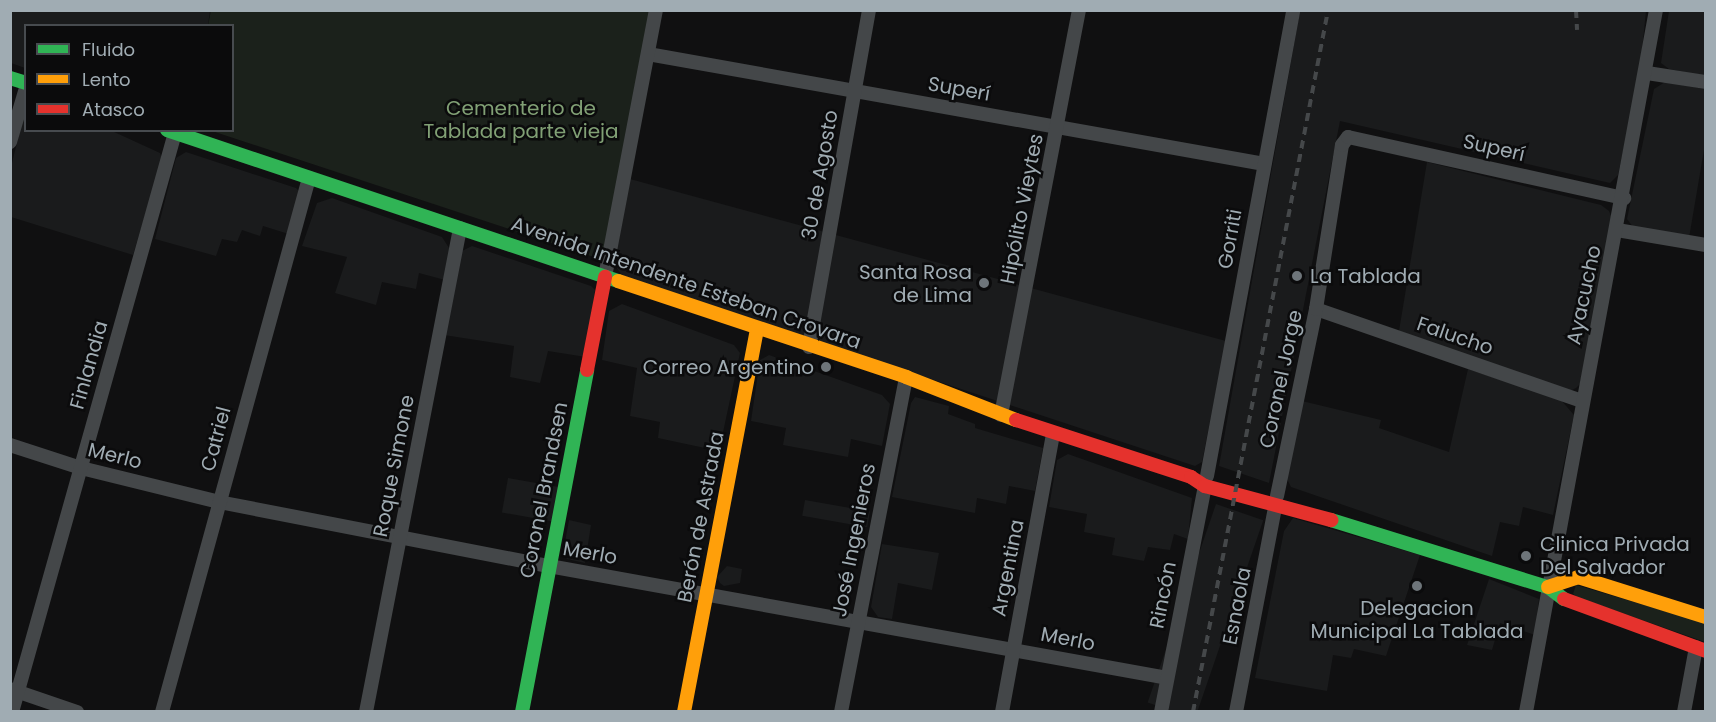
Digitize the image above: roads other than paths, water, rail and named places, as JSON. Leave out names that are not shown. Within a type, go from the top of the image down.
[{"type":"main road","name":"Avenida Intendente Esteban Crovara","points":[[171,132],[809,347],[906,377],[1001,416],[1280,504]]},
{"type":"main road","name":"Coronel Brandsen","points":[[522,711],[605,277]]},
{"type":"main road","name":"Berón de Astrada","points":[[684,711],[757,329]]},
{"type":"main road","points":[[1280,504],[1548,586],[1566,601],[1701,649]]},
{"type":"main road","points":[[1548,586],[1578,577],[1706,617]]},
{"type":"street","points":[[605,277],[656,10]]},
{"type":"street","name":"30 de Agosto","points":[[809,347],[870,10]]},
{"type":"street","name":"Hipólito Vieytes","points":[[1001,416],[1079,10]]},
{"type":"street","name":"Gorriti","points":[[1206,481],[1293,10]]},
{"type":"street","name":"Ayacucho","points":[[1526,711],[1581,400],[1624,198],[1656,10]]},
{"type":"street","name":"Superí","points":[[648,54],[1264,164]]},
{"type":"street","points":[[1647,73],[1706,82]]},
{"type":"street","points":[[10,142],[24,95]]},
{"type":"street","name":"Finlandia","points":[[12,711],[14,690],[81,468],[171,132]]},
{"type":"street","name":"Coronel Jorge","points":[[1280,504],[1316,309],[1342,145],[1348,137],[1356,137]]},
{"type":"street","name":"Superí","points":[[1356,137],[1624,198]]},
{"type":"street","name":"Catriel","points":[[162,711],[309,178]]},
{"type":"street","name":"Roque Simone","points":[[366,711],[460,228]]},
{"type":"street","points":[[1617,230],[1706,245]]},
{"type":"street","name":"Falucho","points":[[1316,309],[1581,400]]},
{"type":"street","name":"José Ingenieros","points":[[841,711],[906,377]]},
{"type":"street","name":"Argentina","points":[[1002,711],[1053,433]]},
{"type":"street","name":"Merlo","points":[[10,445],[81,468],[219,502],[549,566],[858,619],[1167,678]]},
{"type":"street","name":"Rincón","points":[[1161,711],[1206,481]]},
{"type":"street","name":"Esnaola","points":[[1236,711],[1280,504]]},
{"type":"street","points":[[1684,711],[1701,649]]},
{"type":"street","points":[[14,690],[77,711]]},
{"type":"railway","points":[[1193,712],[1328,10]]},
{"type":"railway","points":[[1576,10],[1577,30]]},
{"type":"place","name":"La Tablada","points":[[1297,276]]},
{"type":"place","name":"Santa Rosa de Lima","points":[[984,283]]},
{"type":"place","name":"Correo Argentino","points":[[826,367]]},
{"type":"place","name":"Clinica Privada Del Salvador","points":[[1526,556]]},
{"type":"place","name":"Delegacion Municipal La Tablada","points":[[1417,586]]},
{"type":"park label","name":"Cementerio de Tablada parte vieja","points":[[521,120]]}]
